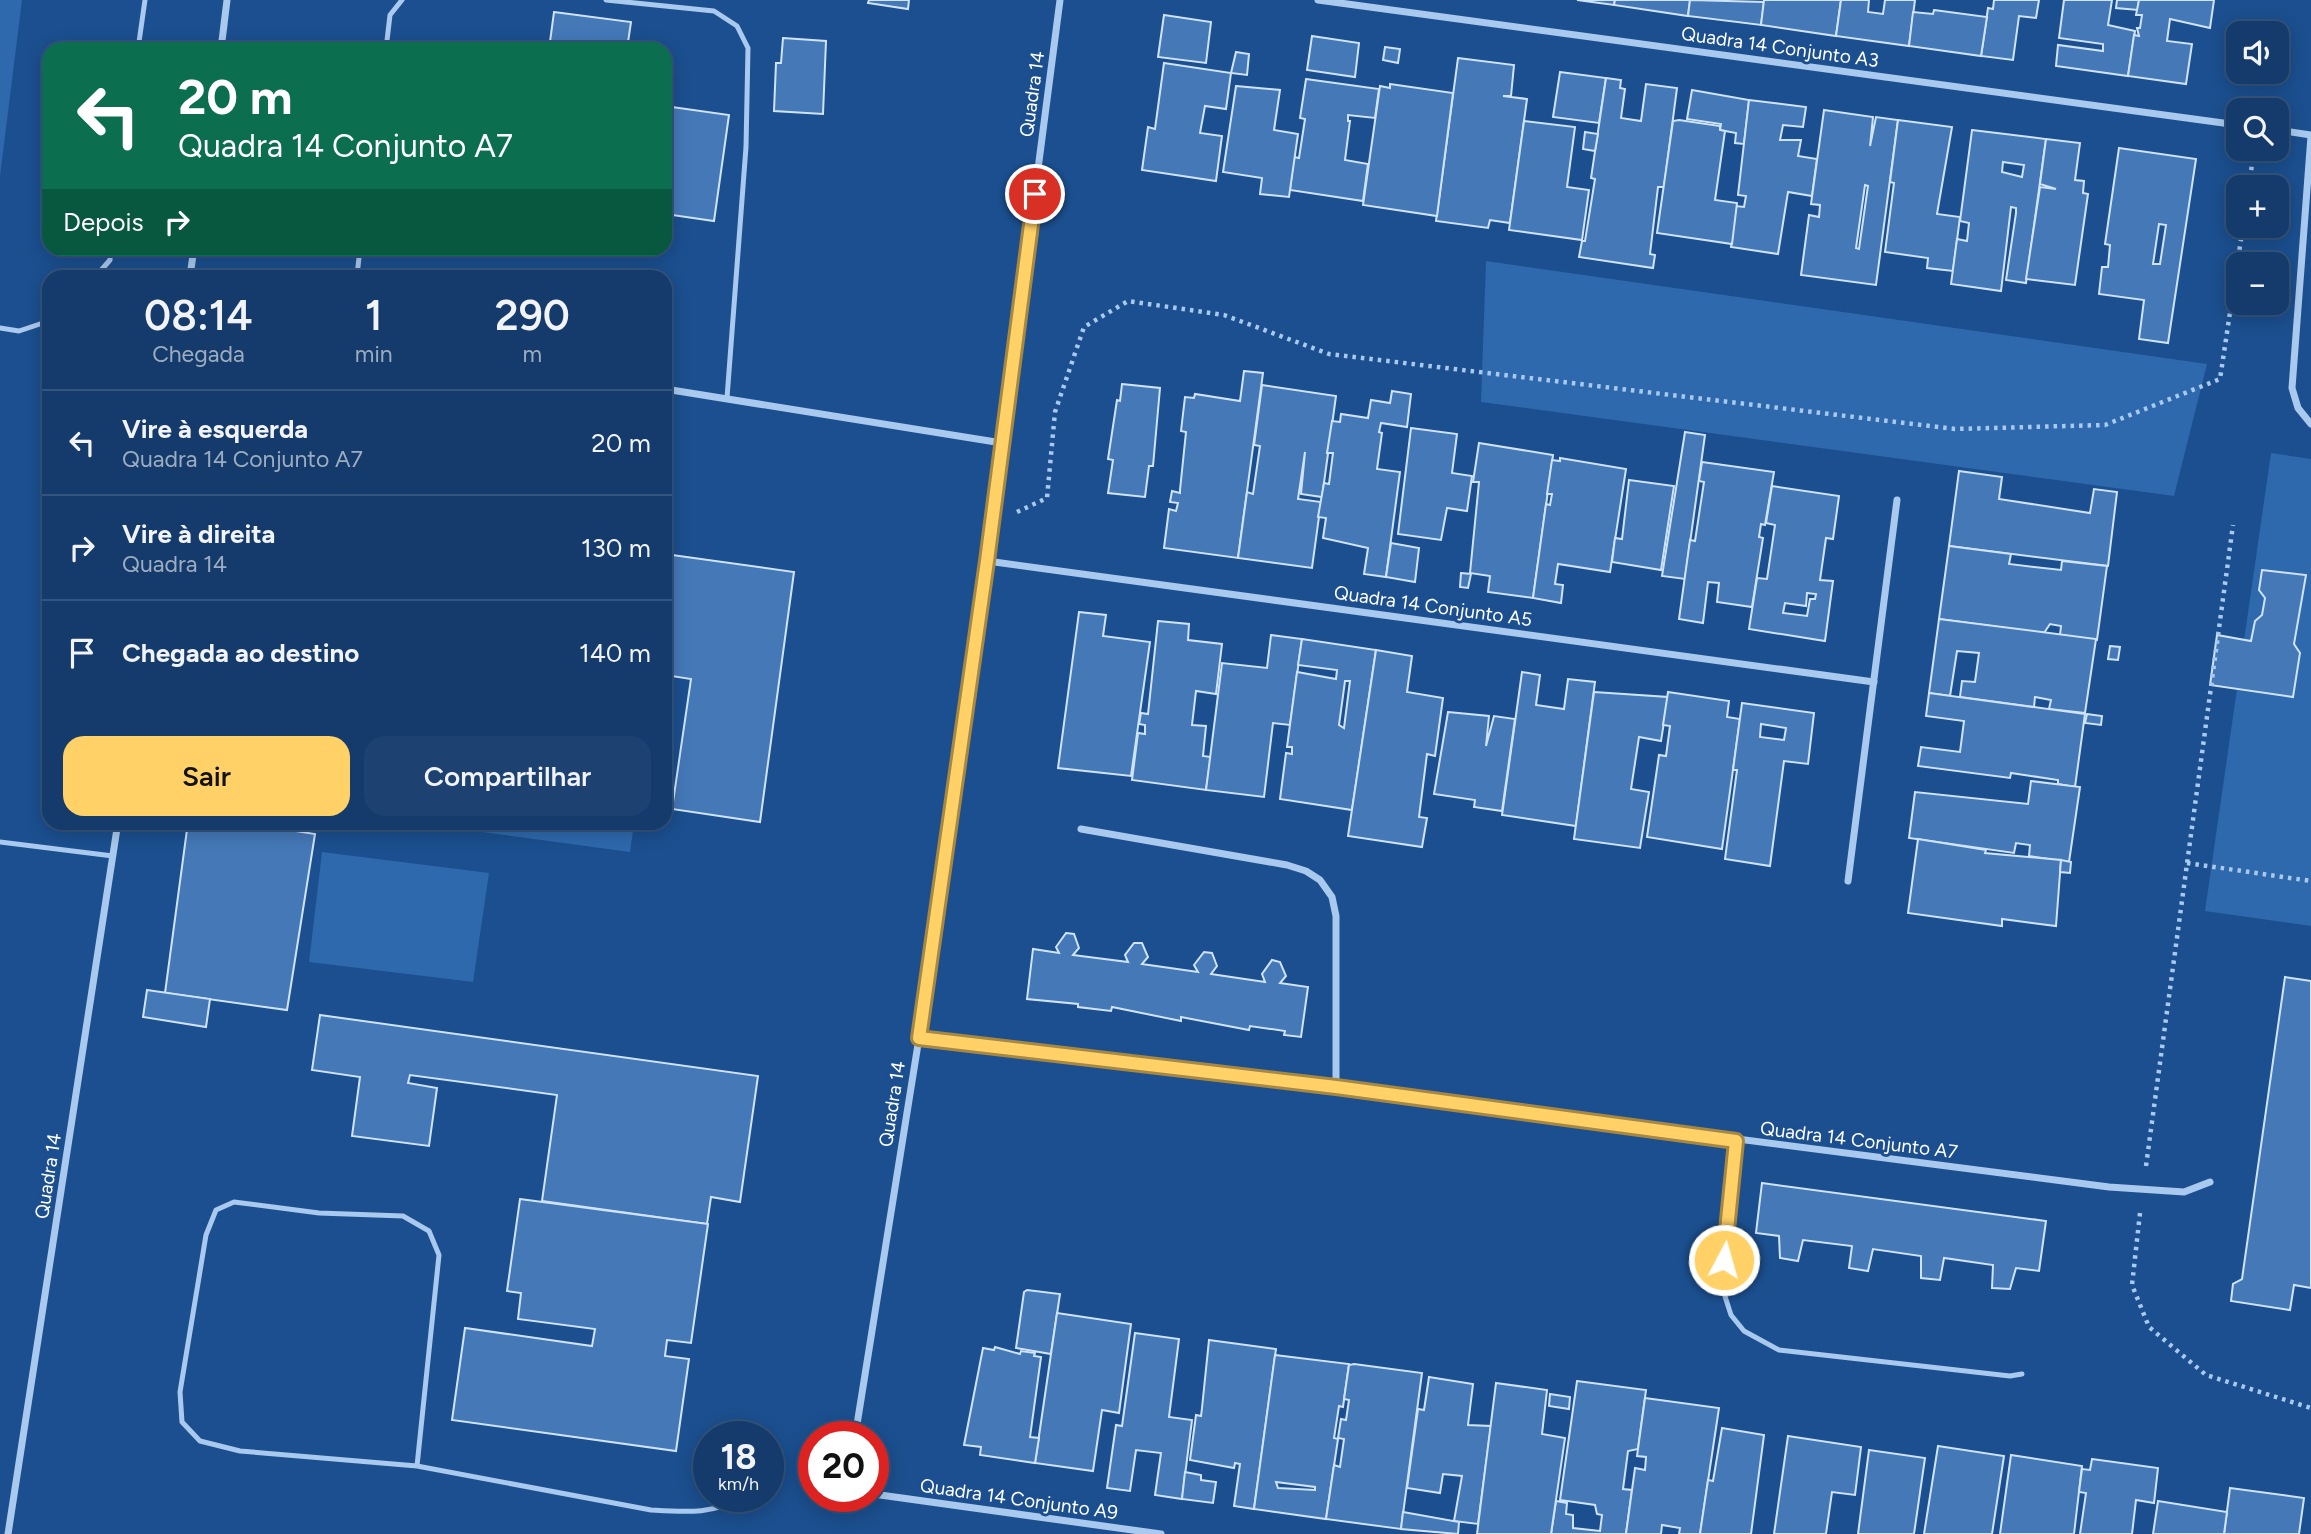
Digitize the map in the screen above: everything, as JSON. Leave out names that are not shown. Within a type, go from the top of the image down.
[{"type":"street","points":[[222,42],[228,0]]},
{"type":"street","name":"Quadra 14","points":[[858,1421],[919,1038],[987,561],[1060,0]]},
{"type":"street","name":"Quadra 14 Conjunto A3","points":[[1318,0],[2226,123]]},
{"type":"street","points":[[2289,132],[2311,135],[2292,388],[2298,408],[2311,424]]},
{"type":"street","points":[[672,390],[1002,443]]},
{"type":"street","points":[[1848,881],[1897,500]]},
{"type":"street","name":"Quadra 14 Conjunto A5","points":[[987,561],[1874,682]]},
{"type":"street","points":[[1081,829],[1287,865],[1320,880],[1332,897],[1336,916],[1336,1087]]},
{"type":"street","name":"Quadra 14","points":[[8,1534],[117,830]]},
{"type":"street","name":"Quadra 14 Conjunto A7","points":[[919,1038],[1336,1087],[1736,1141],[2143,1189],[2184,1192],[2210,1182]]},
{"type":"street","name":"Quadra 14 Conjunto A9","points":[[889,1496],[1161,1534]]},
{"type":"lane","points":[[139,42],[145,0]]},
{"type":"lane","points":[[387,42],[390,15],[402,0]]},
{"type":"lane","points":[[606,0],[714,11],[737,26],[748,48],[746,147],[727,398]]},
{"type":"lane","points":[[0,328],[19,331],[42,323]]},
{"type":"lane","points":[[0,842],[113,856]]},
{"type":"lane","points":[[1736,1141],[1721,1284],[1731,1315],[1744,1331],[1779,1350],[2010,1376],[2022,1374]]},
{"type":"lane","points":[[417,1466],[439,1255],[429,1231],[403,1216],[319,1213],[234,1202],[216,1210],[205,1235],[180,1392],[182,1422],[200,1441],[240,1451],[417,1466],[651,1510],[693,1512]]},
{"type":"path","points":[[991,524],[1047,498],[1055,412],[1084,327],[1128,301],[1224,315],[1329,354],[1955,429],[2105,425],[2220,379],[2241,238]]},
{"type":"path","points":[[2233,525],[2132,1285],[2149,1327],[2206,1375],[2311,1408]]},
{"type":"path","points":[[2187,863],[2311,881]]},
{"type":"shaded area","points":[[0,0],[22,0],[0,176]]},
{"type":"shaded area","points":[[1486,261],[2207,364],[2174,496],[1481,402]]},
{"type":"shaded area","points":[[2271,453],[2311,459],[2311,926],[2205,911]]},
{"type":"shaded area","points":[[468,830],[633,830],[630,852]]},
{"type":"shaded area","points":[[322,852],[489,873],[473,982],[309,962]]},
{"type":"building","points":[[869,0],[909,0],[908,9],[868,3]]},
{"type":"building","points":[[1577,0],[1615,0],[1614,5]]},
{"type":"building","points":[[1615,0],[1690,0],[1688,16],[1614,5]]},
{"type":"building","points":[[1690,0],[1764,2],[1761,25],[1688,16]]},
{"type":"building","points":[[1764,0],[1841,0],[1836,36],[1761,25]]},
{"type":"building","points":[[1841,0],[1869,0],[1868,12],[1883,14],[1885,0],[1915,0],[1909,46],[1836,36]]},
{"type":"building","points":[[1994,0],[2039,0],[2036,18],[2019,16],[2013,60],[1981,56],[1988,8],[1993,9]]},
{"type":"building","points":[[2064,0],[2112,0],[2108,25],[2135,31],[2128,76],[2056,66],[2058,45],[2103,51],[2103,44],[2059,38]]},
{"type":"building","points":[[2117,0],[2139,0],[2138,10],[2116,8]]},
{"type":"building","points":[[2139,0],[2214,0],[2210,28],[2170,19],[2167,41],[2192,44],[2186,84],[2128,76],[2134,35],[2139,36],[2137,28],[2140,28],[2142,15],[2136,15]]},
{"type":"building","points":[[1934,10],[1987,17],[1981,56],[1909,46],[1913,12],[1933,14]]},
{"type":"building","points":[[554,12],[631,22],[628,42],[550,42]]},
{"type":"building","points":[[1164,15],[1211,22],[1206,63],[1158,57]]},
{"type":"building","points":[[1312,36],[1359,43],[1355,77],[1307,70]]},
{"type":"building","points":[[783,38],[826,41],[823,114],[774,111],[776,63],[781,63]]},
{"type":"building","points":[[1385,47],[1400,49],[1398,63],[1383,60]]},
{"type":"building","points":[[1236,52],[1249,54],[1247,75],[1231,73]]},
{"type":"building","points":[[1458,58],[1514,65],[1511,96],[1503,96],[1527,99],[1510,223],[1490,220],[1488,228],[1436,221]]},
{"type":"building","points":[[1164,63],[1231,73],[1226,109],[1205,106],[1200,133],[1222,136],[1216,181],[1142,170],[1148,127],[1155,129]]},
{"type":"building","points":[[1560,72],[1606,78],[1599,123],[1553,117]]},
{"type":"building","points":[[1606,78],[1621,80],[1620,88],[1625,89],[1621,118],[1641,121],[1646,84],[1677,88],[1664,187],[1658,187],[1650,254],[1655,255],[1653,268],[1579,257],[1582,241],[1585,241],[1595,179],[1591,178]]},
{"type":"building","points":[[1306,79],[1379,89],[1375,118],[1348,115],[1350,121],[1345,160],[1368,164],[1363,201],[1290,190],[1294,157],[1299,158],[1305,119],[1300,118]]},
{"type":"building","points":[[1390,84],[1453,93],[1437,216],[1363,205],[1380,86],[1390,88]]},
{"type":"building","points":[[1236,86],[1280,90],[1274,130],[1298,134],[1289,197],[1260,194],[1262,178],[1223,172]]},
{"type":"building","points":[[1692,90],[1749,100],[1744,144],[1735,143],[1736,133],[1720,130],[1721,124],[1687,119]]},
{"type":"building","points":[[1749,100],[1806,107],[1803,127],[1783,125],[1780,140],[1801,140],[1798,156],[1817,159],[1812,196],[1788,192],[1778,254],[1731,247],[1736,206],[1744,207],[1746,196],[1738,195]]},
{"type":"building","points":[[672,107],[729,115],[714,221],[672,215]]},
{"type":"building","points":[[1824,110],[1873,117],[1870,146],[1876,117],[1898,120],[1876,285],[1801,275],[1809,215],[1819,217],[1820,205],[1811,204]],"holes":[[[1865,185],[1868,186],[1859,249],[1856,248]]]},
{"type":"building","points":[[1898,120],[1952,127],[1937,214],[1960,217],[1953,271],[1927,268],[1928,258],[1885,252],[1894,183],[1890,182]]},
{"type":"building","points":[[1524,121],[1575,127],[1567,187],[1589,190],[1582,240],[1509,230]]},
{"type":"building","points":[[1673,121],[1720,126],[1720,130],[1725,131],[1715,200],[1737,203],[1732,244],[1657,233]]},
{"type":"building","points":[[1972,130],[2046,139],[2026,283],[2006,280],[2016,213],[2016,208],[2011,207],[2001,291],[1951,284],[1957,239],[1967,241],[1969,223],[1960,221]],"holes":[[[2003,162],[2024,165],[2022,177],[2002,172]]]},
{"type":"building","points":[[1585,132],[1598,134],[1595,151],[1583,149]]},
{"type":"building","points":[[2046,139],[2080,143],[2075,180],[2084,181],[2083,193],[2088,194],[2075,285],[2026,279],[2040,187],[2056,189],[2040,184]]},
{"type":"building","points":[[2119,148],[2196,159],[2168,343],[2139,339],[2144,300],[2099,294],[2102,267],[2108,267],[2110,245],[2105,244]],"holes":[[[2159,224],[2166,225],[2160,264],[2153,264]]]},
{"type":"building","points":[[1244,371],[1263,373],[1238,558],[1164,548],[1169,509],[1176,511],[1178,503],[1170,502],[1172,491],[1180,493],[1186,432],[1181,431],[1185,397],[1194,398],[1195,394],[1240,401]]},
{"type":"building","points":[[1122,384],[1160,388],[1153,466],[1149,466],[1145,497],[1108,493],[1113,460],[1108,459]]},
{"type":"building","points":[[1262,385],[1336,396],[1322,497],[1301,494],[1305,452],[1298,499],[1321,502],[1312,568],[1238,558],[1247,492],[1253,494],[1260,446],[1254,445]]},
{"type":"building","points":[[1392,391],[1411,394],[1407,427],[1381,423],[1379,432],[1382,433],[1377,469],[1400,472],[1386,577],[1364,574],[1368,548],[1323,538],[1326,518],[1318,517],[1324,483],[1329,484],[1333,453],[1327,453],[1332,421],[1340,422],[1341,414],[1368,418],[1371,400],[1390,403]]},
{"type":"building","points":[[1411,428],[1457,434],[1452,473],[1472,476],[1467,511],[1447,508],[1441,540],[1398,534]]},
{"type":"building","points":[[1685,432],[1705,435],[1685,579],[1662,576]]},
{"type":"building","points":[[1479,443],[1553,455],[1533,598],[1488,592],[1490,576],[1470,573],[1479,482],[1473,482]]},
{"type":"building","points":[[1560,458],[1626,469],[1610,572],[1558,564],[1555,584],[1563,585],[1561,603],[1533,598],[1546,504],[1550,505],[1552,494],[1547,494],[1552,460],[1560,461]]},
{"type":"building","points":[[1702,462],[1774,472],[1765,525],[1761,524],[1759,537],[1763,538],[1752,607],[1717,602],[1719,583],[1708,582],[1703,623],[1679,619],[1690,540],[1695,541],[1704,482],[1699,481]]},
{"type":"building","points":[[1959,471],[2002,477],[1999,499],[2090,513],[2094,489],[2117,492],[2108,566],[1949,546]]},
{"type":"building","points":[[1629,480],[1674,486],[1661,570],[1612,562],[1615,538],[1622,539]]},
{"type":"building","points":[[1772,486],[1839,496],[1833,539],[1826,538],[1820,580],[1833,581],[1825,641],[1749,629],[1757,578],[1767,579],[1775,525],[1766,523]],"holes":[[[1807,593],[1816,594],[1815,599],[1810,599],[1807,616],[1783,613],[1785,603],[1806,606]]]},
{"type":"building","points":[[1391,543],[1419,548],[1415,582],[1386,577]]},
{"type":"building","points":[[1949,546],[2011,554],[2009,564],[2061,570],[2062,561],[2107,566],[2097,640],[2060,635],[2061,626],[2050,624],[2044,633],[1939,619]]},
{"type":"building","points":[[672,555],[794,572],[760,822],[672,809],[691,679],[672,676]]},
{"type":"building","points":[[2262,570],[2306,575],[2294,644],[2300,653],[2293,697],[2210,685],[2217,635],[2251,641],[2255,621],[2262,615],[2265,598],[2259,590]]},
{"type":"building","points":[[1461,573],[1471,574],[1468,588],[1460,587]]},
{"type":"building","points":[[1079,612],[1106,615],[1103,636],[1150,642],[1131,776],[1058,768]]},
{"type":"building","points":[[1939,619],[2096,639],[2085,713],[2049,709],[2051,700],[2035,697],[2034,707],[1960,697],[1962,681],[1975,682],[1979,653],[1957,651],[1950,696],[1929,693]]},
{"type":"building","points":[[1158,621],[1189,624],[1188,640],[1222,644],[1216,694],[1196,691],[1192,725],[1206,726],[1203,756],[1211,757],[1206,790],[1132,780],[1138,733],[1145,734],[1145,725],[1139,724],[1141,713],[1148,714]]},
{"type":"building","points":[[1271,635],[1302,639],[1290,725],[1273,723],[1264,797],[1206,790],[1222,663],[1267,668]]},
{"type":"building","points":[[1302,639],[1376,650],[1352,810],[1280,799],[1286,753],[1292,754],[1292,747],[1287,747],[1297,672],[1336,679],[1337,670],[1298,665]],"holes":[[[1345,681],[1350,681],[1344,728],[1339,725]]]},
{"type":"building","points":[[2110,646],[2120,647],[2118,660],[2108,659]]},
{"type":"building","points":[[1376,650],[1412,656],[1407,692],[1443,698],[1435,756],[1427,754],[1419,817],[1427,818],[1422,847],[1348,836]]},
{"type":"building","points":[[1522,672],[1540,675],[1536,705],[1564,709],[1568,679],[1595,682],[1576,826],[1502,815]]},
{"type":"building","points":[[1594,692],[1668,697],[1661,741],[1639,737],[1631,789],[1649,792],[1640,848],[1574,839]]},
{"type":"building","points":[[1668,692],[1729,701],[1727,717],[1740,719],[1722,849],[1647,837],[1659,755],[1666,756],[1670,726],[1663,725]]},
{"type":"building","points":[[1929,693],[2085,714],[2075,787],[2058,784],[2058,780],[2011,773],[2010,778],[1918,766],[1921,747],[1960,752],[1964,721],[1926,716]]},
{"type":"building","points":[[1742,703],[1814,713],[1808,764],[1784,761],[1770,866],[1725,859],[1737,770],[1733,770]],"holes":[[[1761,724],[1786,728],[1784,740],[1760,737]]]},
{"type":"building","points":[[1448,712],[1489,716],[1486,746],[1494,716],[1515,719],[1502,811],[1474,807],[1475,800],[1434,794]]},
{"type":"building","points":[[2087,714],[2102,716],[2101,725],[2085,723]]},
{"type":"building","points":[[2031,781],[2080,787],[2069,862],[2029,856],[2030,845],[2016,843],[2014,853],[1909,838],[1915,792],[2028,804]]},
{"type":"building","points":[[187,830],[289,830],[315,834],[287,1010],[165,993]]},
{"type":"building","points":[[1918,839],[1986,850],[1985,853],[2061,860],[2056,926],[2002,919],[2002,926],[1908,913]]},
{"type":"building","points":[[2061,860],[2071,862],[2070,873],[2060,872]]},
{"type":"building","points":[[1066,933],[1074,934],[1079,948],[1073,955],[1128,962],[1125,955],[1134,943],[1142,943],[1148,957],[1142,964],[1198,972],[1194,965],[1204,952],[1212,953],[1217,966],[1211,974],[1265,982],[1262,974],[1272,960],[1280,962],[1286,976],[1280,983],[1308,987],[1301,1037],[1284,1035],[1285,1031],[1250,1026],[1249,1030],[1181,1017],[1181,1021],[1112,1007],[1111,1011],[1078,1007],[1078,1004],[1027,999],[1033,949],[1059,953],[1056,947]]},
{"type":"building","points":[[2285,977],[2311,981],[2311,1288],[2294,1285],[2290,1310],[2231,1301],[2233,1284],[2242,1279]]},
{"type":"building","points":[[147,990],[210,999],[206,1027],[143,1017]]},
{"type":"building","points":[[320,1015],[758,1076],[740,1202],[711,1197],[707,1224],[542,1201],[557,1095],[410,1075],[408,1083],[437,1088],[429,1146],[352,1136],[360,1077],[312,1070]]},
{"type":"building","points":[[1762,1183],[2046,1221],[2039,1271],[2016,1268],[2010,1289],[1992,1288],[1993,1265],[1944,1258],[1940,1280],[1921,1278],[1921,1256],[1873,1249],[1868,1271],[1849,1268],[1852,1246],[1803,1240],[1798,1261],[1780,1258],[1779,1236],[1756,1233]]},
{"type":"building","points":[[520,1199],[708,1224],[691,1343],[667,1340],[665,1356],[689,1359],[676,1451],[452,1420],[465,1328],[592,1346],[595,1329],[518,1319],[521,1293],[507,1291]]},
{"type":"building","points":[[1027,1290],[1060,1294],[1051,1354],[1016,1348],[1024,1292]]},
{"type":"building","points":[[1057,1313],[1131,1324],[1119,1413],[1102,1410],[1093,1471],[1035,1463]]},
{"type":"building","points":[[1135,1333],[1179,1339],[1169,1417],[1192,1420],[1182,1499],[1155,1495],[1161,1453],[1136,1450],[1130,1491],[1107,1488],[1116,1425],[1122,1426]]},
{"type":"building","points":[[1209,1340],[1276,1349],[1254,1509],[1234,1506],[1240,1464],[1235,1463],[1234,1468],[1190,1460],[1196,1415],[1201,1416]]},
{"type":"building","points":[[995,1347],[1020,1354],[1021,1351],[1035,1353],[1034,1356],[1041,1357],[1030,1437],[1039,1438],[1035,1463],[980,1455],[981,1447],[964,1445],[983,1348],[994,1350]]},
{"type":"building","points":[[1275,1355],[1349,1364],[1343,1407],[1339,1406],[1334,1438],[1338,1439],[1326,1519],[1254,1509]],"holes":[[[1276,1482],[1315,1487],[1315,1490],[1278,1488]]]},
{"type":"building","points":[[1349,1365],[1422,1373],[1401,1529],[1326,1519],[1334,1465],[1340,1467],[1344,1439],[1338,1438],[1341,1419],[1346,1420],[1349,1400],[1344,1399]]},
{"type":"building","points":[[1429,1377],[1473,1384],[1468,1425],[1491,1426],[1478,1524],[1454,1521],[1462,1476],[1443,1474],[1440,1493],[1407,1488],[1418,1409],[1424,1410]]},
{"type":"building","points":[[1577,1381],[1646,1390],[1638,1449],[1628,1451],[1623,1489],[1632,1490],[1626,1534],[1551,1534],[1556,1501],[1567,1503],[1566,1514],[1573,1515],[1573,1528],[1600,1531],[1602,1515],[1597,1514],[1595,1505],[1560,1500]]},
{"type":"building","points":[[1496,1383],[1547,1390],[1542,1434],[1565,1438],[1551,1534],[1477,1534]]},
{"type":"building","points":[[1550,1394],[1570,1397],[1569,1409],[1549,1406]]},
{"type":"building","points":[[1645,1398],[1719,1408],[1700,1534],[1679,1534],[1680,1528],[1662,1525],[1661,1534],[1626,1534],[1635,1468],[1645,1470],[1646,1457],[1637,1456]]},
{"type":"building","points":[[1722,1428],[1764,1435],[1751,1534],[1700,1534],[1708,1480],[1713,1481]]},
{"type":"building","points":[[1788,1436],[1861,1447],[1855,1495],[1832,1492],[1826,1534],[1774,1534]]},
{"type":"building","points":[[1938,1446],[2004,1456],[1992,1534],[1924,1534]]},
{"type":"building","points":[[1869,1450],[1925,1458],[1914,1534],[1858,1534]]},
{"type":"building","points":[[2011,1455],[2082,1466],[2074,1534],[2000,1534]]},
{"type":"building","points":[[2092,1459],[2158,1468],[2154,1503],[2136,1500],[2132,1534],[2080,1534],[2086,1493],[2079,1492],[2082,1469],[2090,1470]]},
{"type":"building","points":[[1185,1472],[1201,1475],[1201,1480],[1216,1482],[1213,1503],[1182,1499]]},
{"type":"building","points":[[2230,1488],[2304,1498],[2299,1534],[2224,1534]]},
{"type":"building","points":[[2158,1501],[2227,1512],[2224,1534],[2153,1534]]},
{"type":"building","points":[[1403,1512],[1459,1522],[1458,1534],[1401,1529]]},
{"type":"route","points":[[1035,194],[987,561],[919,1038],[1336,1087],[1736,1141],[1724,1260]]}]
